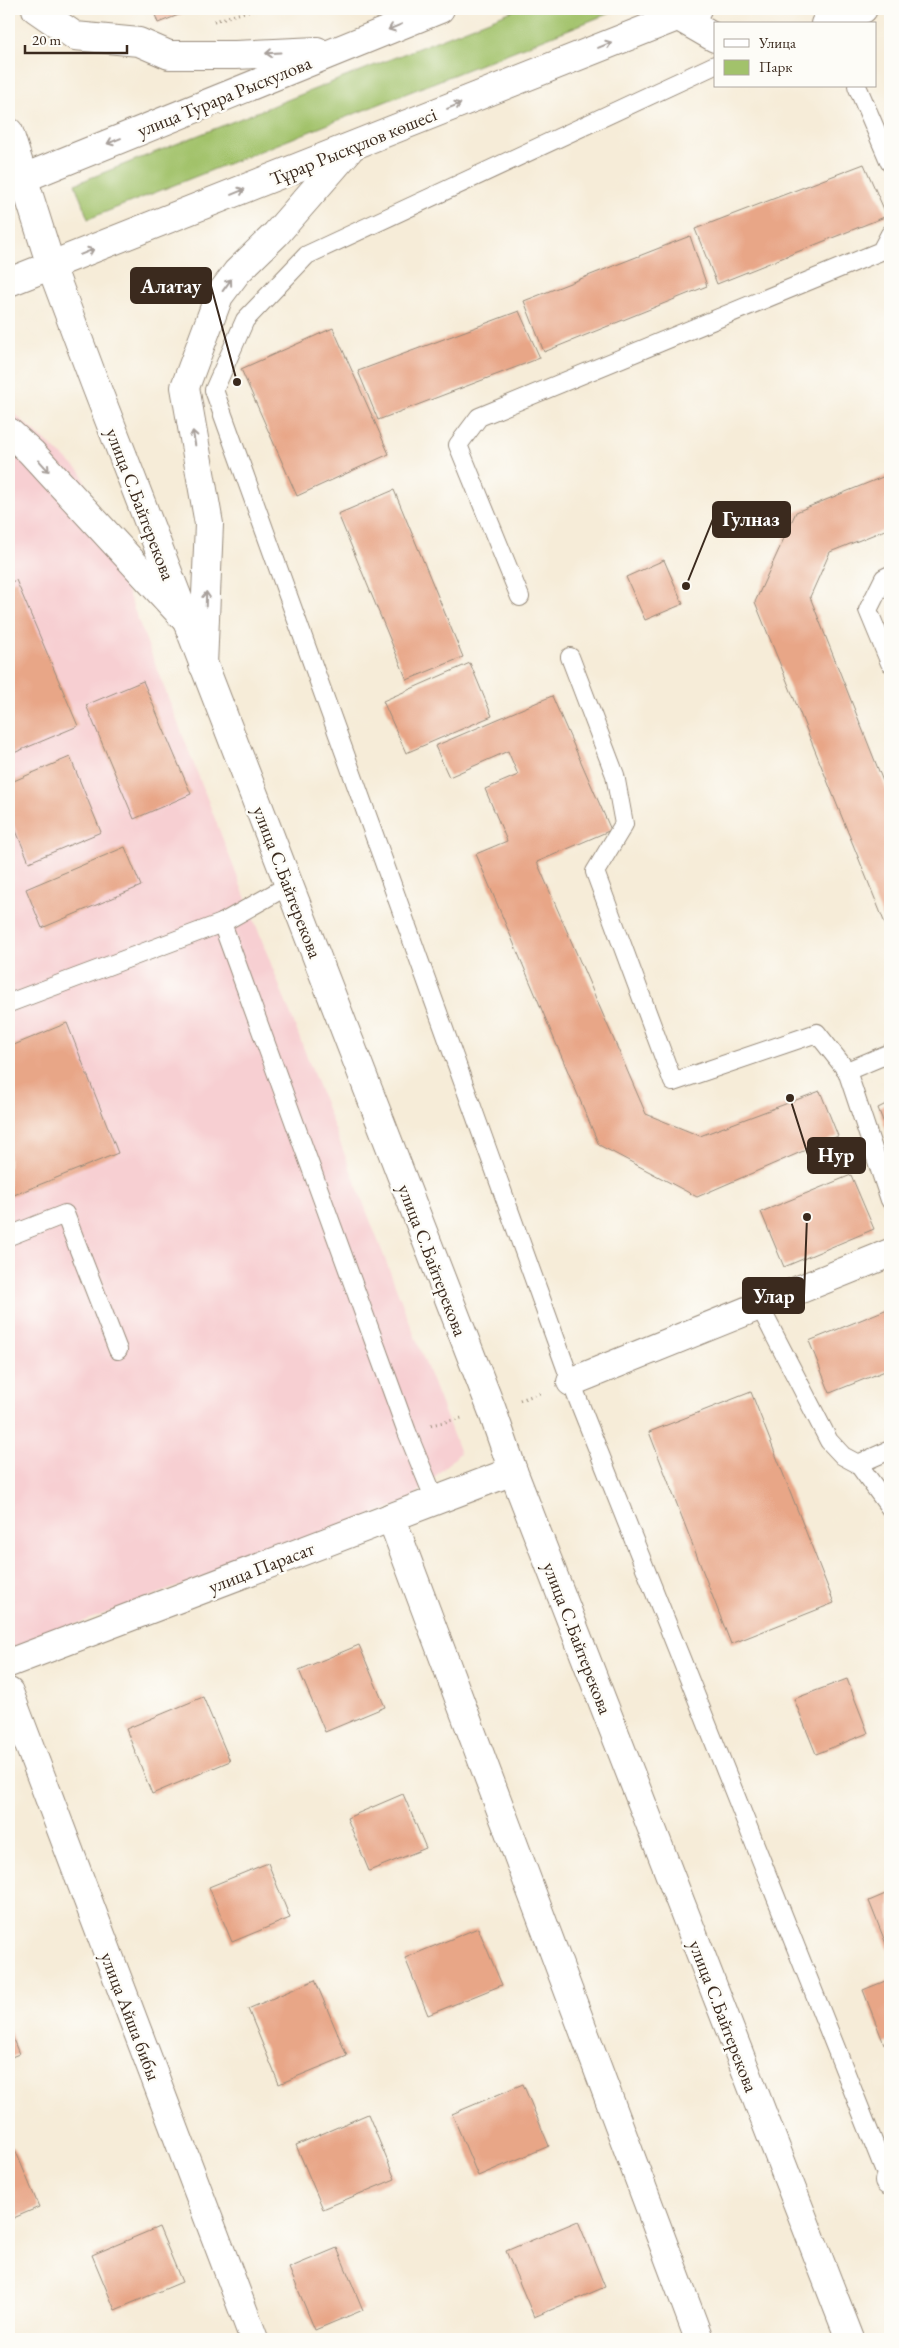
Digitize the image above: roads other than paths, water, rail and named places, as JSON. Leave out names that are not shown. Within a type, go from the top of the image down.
[{"type":"main road","points":[[36,9],[75,36],[139,42],[169,55],[235,55],[339,50]]},
{"type":"main road","name":"улица Турара Рыскулова","points":[[16,181],[440,9]]},
{"type":"main road","points":[[831,22],[863,9]]},
{"type":"main road","points":[[687,13],[714,37]]},
{"type":"main road","name":"Тұрар Рыскұлов көшесі","points":[[9,282],[687,13]]},
{"type":"main road","name":"улица С.Байтерекова","points":[[9,132],[16,181],[51,266],[203,665],[492,1410],[513,1470],[850,2339]]},
{"type":"main road","points":[[203,665],[209,524],[185,387],[219,296],[237,272],[276,234],[351,147]]},
{"type":"main road","points":[[9,432],[31,452],[186,620]]},
{"type":"main road","points":[[571,1382],[890,1253]]},
{"type":"main road","name":"улица Парасат","points":[[9,1663],[513,1470]]},
{"type":"main road","points":[[391,1517],[699,2339]]},
{"type":"main road","name":"улица Айша бибы","points":[[9,1692],[254,2339]]},
{"type":"lane","points":[[714,65],[307,255],[244,320],[214,390],[571,1382],[890,2182]]},
{"type":"lane","points":[[858,88],[890,163]]},
{"type":"lane","points":[[520,597],[458,445],[479,417],[881,251],[890,234]]},
{"type":"lane","points":[[890,575],[884,578],[868,610],[890,663]]},
{"type":"lane","points":[[570,658],[615,774],[624,824],[595,872],[673,1082],[817,1033],[847,1071],[890,1200]]},
{"type":"lane","points":[[9,1003],[222,923],[289,885]]},
{"type":"lane","points":[[222,923],[400,1413],[435,1500]]},
{"type":"lane","points":[[847,1071],[890,1053]]},
{"type":"lane","points":[[9,1236],[65,1214],[118,1350]]},
{"type":"lane","points":[[760,1307],[829,1441],[843,1456],[858,1464],[890,1508]]},
{"type":"lane","points":[[858,1464],[890,1450]]},
{"type":"place","name":"Алатау","points":[[237,382]]},
{"type":"place","name":"Гулназ","points":[[686,586]]},
{"type":"place","name":"Нур","points":[[790,1098]]},
{"type":"place","name":"Улар","points":[[807,1217]]}]
